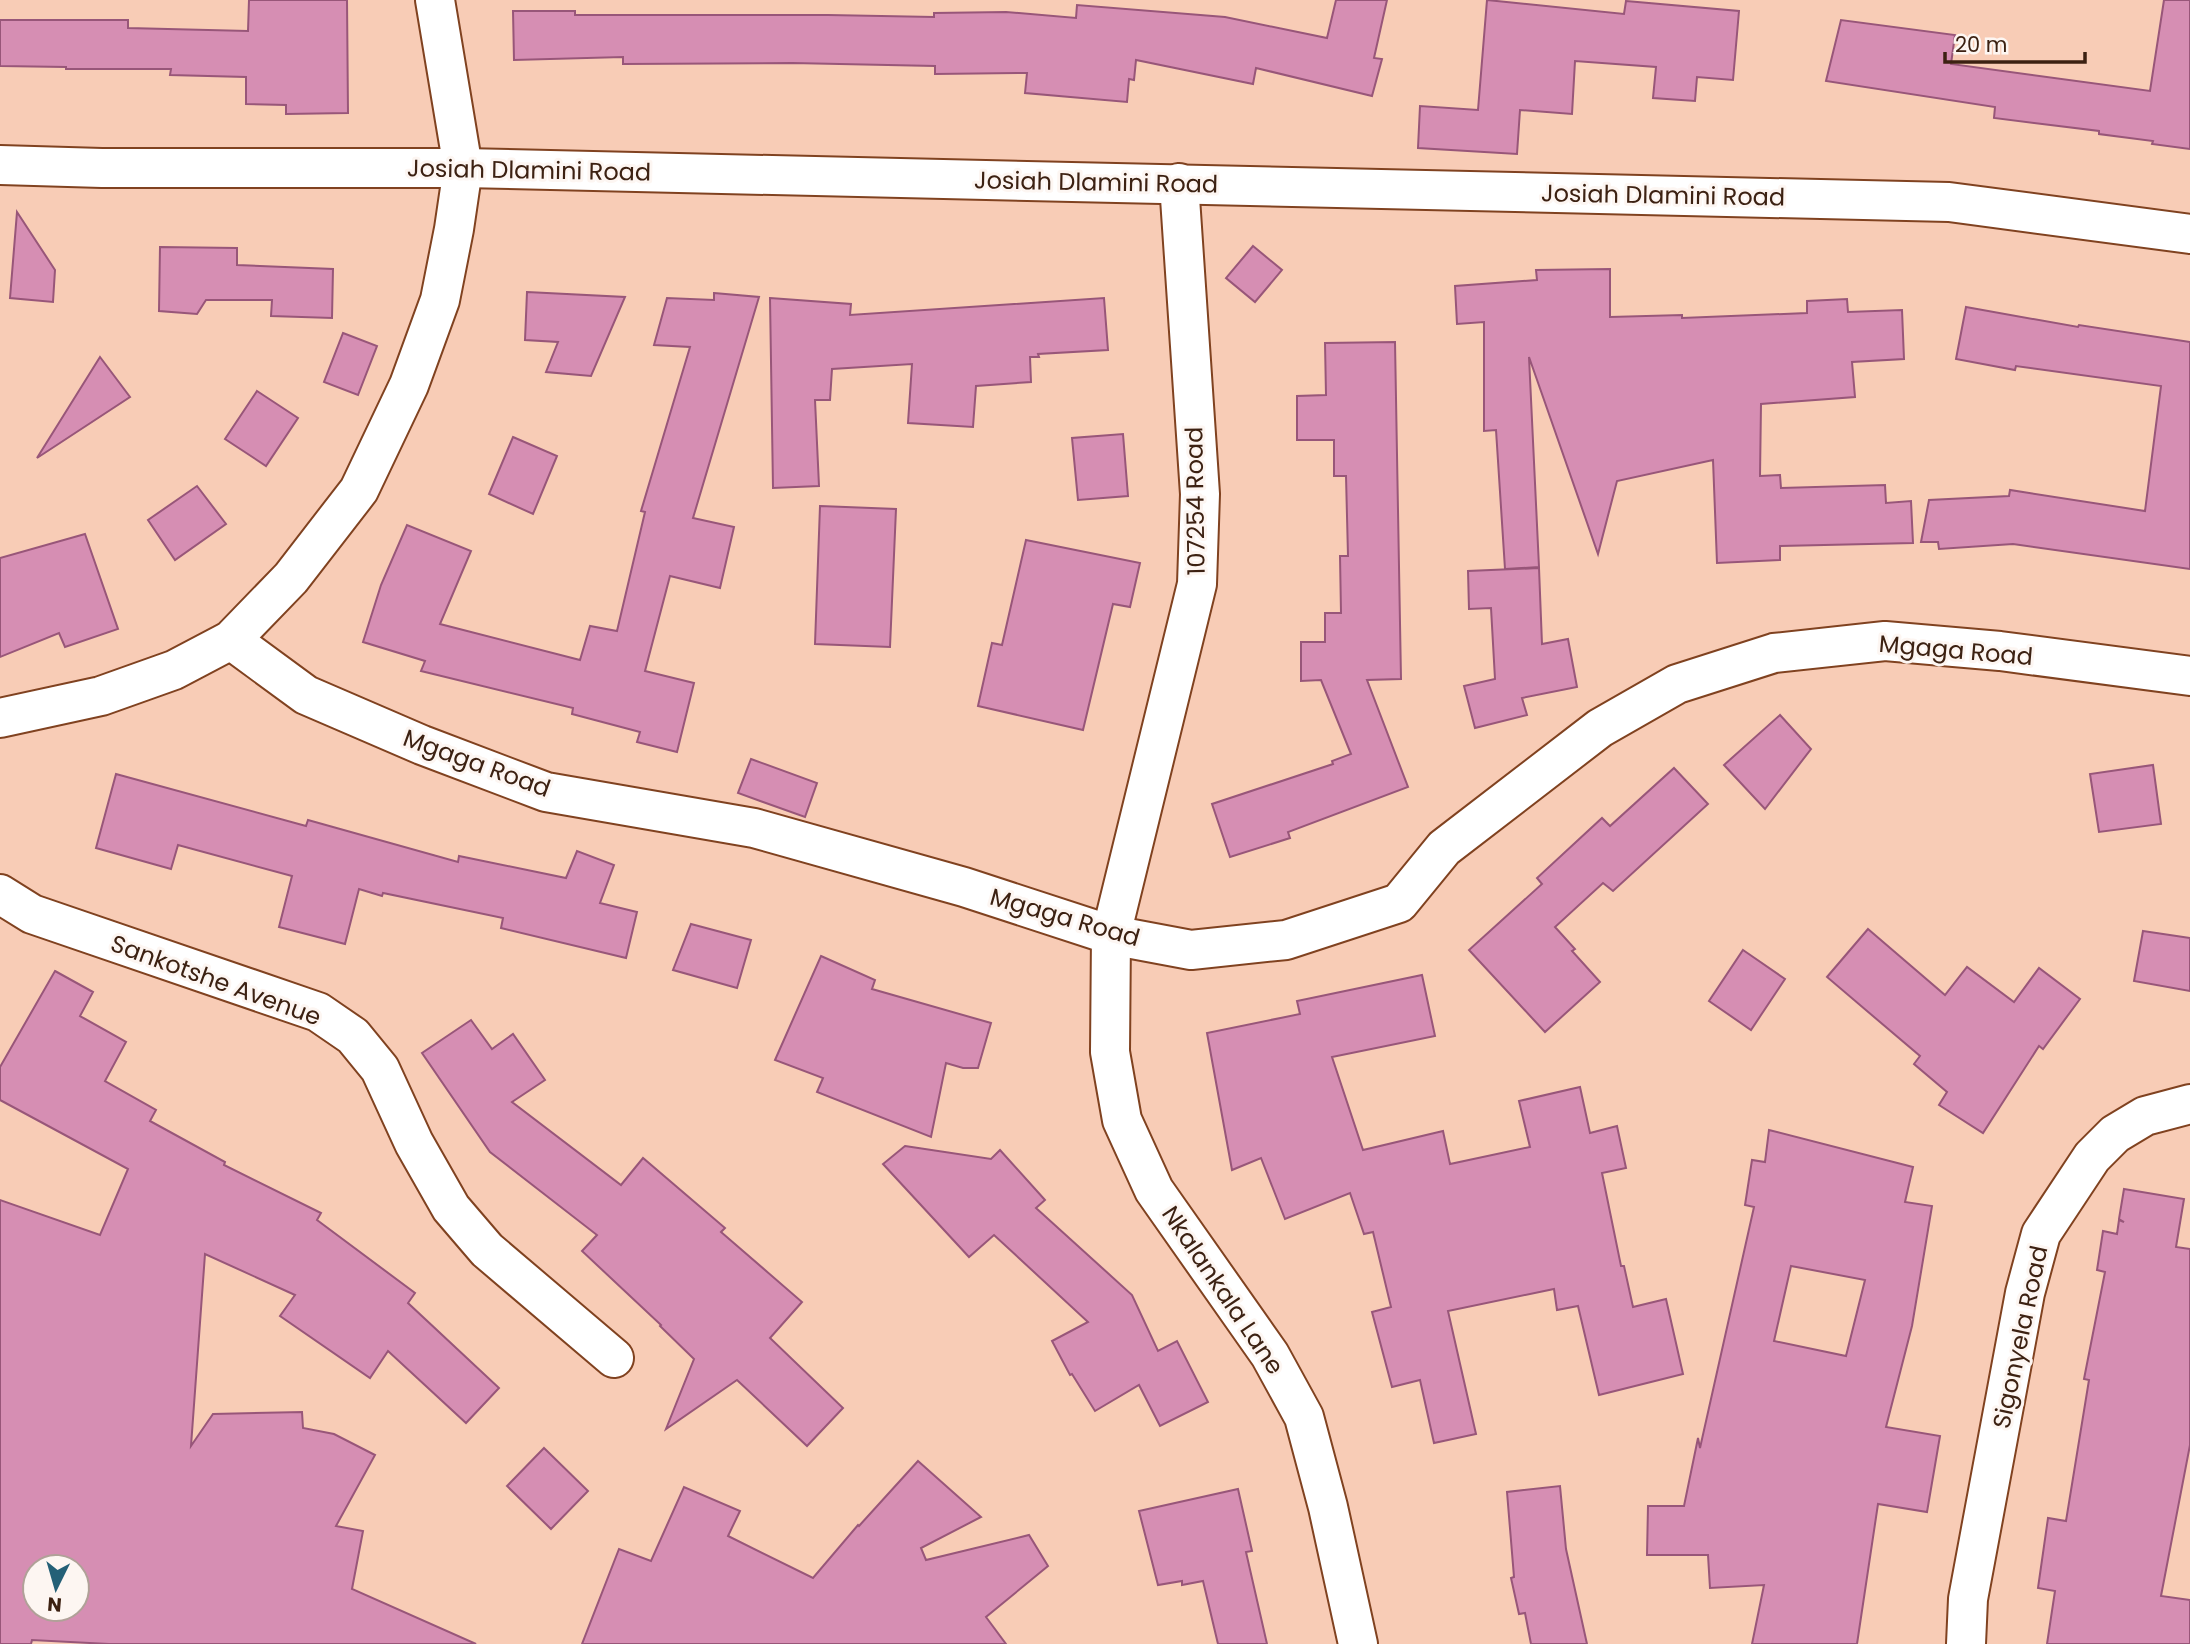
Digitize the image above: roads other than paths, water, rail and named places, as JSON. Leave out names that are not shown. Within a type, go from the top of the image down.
[{"type":"street","points":[[0,718],[101,696],[174,670],[231,640],[291,578],[359,490],[409,385],[440,300],[454,229],[463,168],[435,0]]},
{"type":"street","name":"Josiah Dlamini Road","points":[[0,165],[102,168],[463,168],[1949,202],[2190,234]]},
{"type":"street","name":"107254 Road","points":[[1111,935],[1197,583],[1200,494],[1179,183]]},
{"type":"street","name":"Mgaga Road","points":[[231,640],[306,695],[422,745],[545,792],[754,828],[964,887],[1111,935],[1191,950],[1286,940],[1399,903],[1444,848],[1600,728],[1677,684],[1774,653],[1885,640],[2000,651],[2190,676]]},
{"type":"street","name":"Sankotshe Avenue","points":[[0,894],[32,914],[318,1012],[353,1036],[380,1069],[414,1143],[451,1208],[487,1250],[614,1358]]},
{"type":"street","name":"Nkalankala Lane","points":[[1111,935],[1110,1052],[1122,1120],[1154,1190],[1270,1355],[1304,1417],[1328,1507],[1358,1644]]},
{"type":"street","name":"Sigonyela Road","points":[[1966,1644],[1968,1599],[2025,1293],[2041,1234],[2092,1157],[2115,1134],[2145,1116],[2190,1104]]}]
